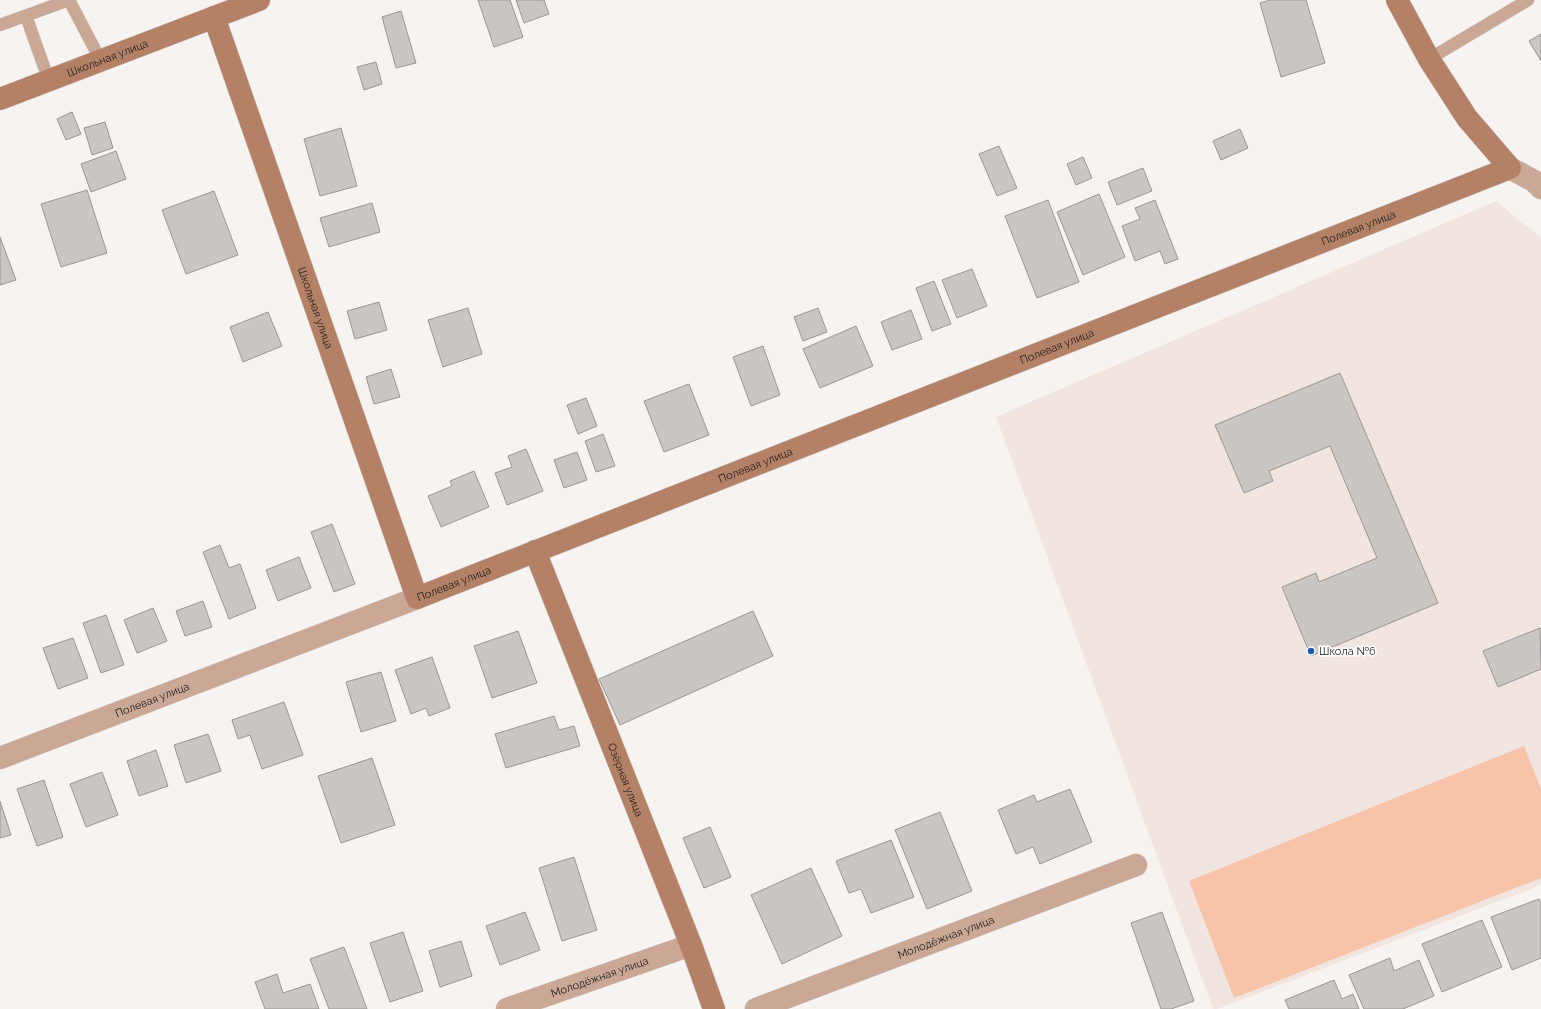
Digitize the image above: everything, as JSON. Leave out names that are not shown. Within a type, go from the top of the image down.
[{"type":"street","name":"Школьная улица","points":[[0,99],[259,0]]},
{"type":"street","points":[[1397,0],[1429,58],[1467,118],[1510,168],[1539,182]]},
{"type":"street","name":"Школьная улица","points":[[214,17],[417,598]]},
{"type":"street","name":"Полевая улица","points":[[0,758],[535,552],[1510,168]]},
{"type":"street","name":"Озёрная улица","points":[[535,552],[691,945],[714,1009]]},
{"type":"street","name":"Молодёжная улица","points":[[756,1009],[1136,865]]},
{"type":"street","name":"Молодёжная улица","points":[[507,1009],[691,945]]},
{"type":"lane","points":[[0,25],[69,0],[101,60]]},
{"type":"lane","points":[[1429,58],[1528,0]]},
{"type":"lane","points":[[26,16],[49,81]]},
{"type":"shaded area","name":"Школа №6","points":[[1496,201],[1541,238],[1541,885],[1217,1009],[1213,1009],[996,417]]},
{"type":"shaded area","points":[[1524,746],[1541,789],[1541,878],[1234,998],[1189,881]]},
{"type":"building","points":[[478,0],[510,0],[523,37],[494,47]]},
{"type":"building","points":[[516,0],[544,0],[549,14],[524,23]]},
{"type":"building","points":[[1270,0],[1306,0],[1325,63],[1281,77],[1260,3]]},
{"type":"building","points":[[401,11],[416,63],[396,68],[382,17]]},
{"type":"building","points":[[1541,34],[1541,61],[1529,41]]},
{"type":"building","points":[[376,62],[382,84],[364,90],[357,67]]},
{"type":"building","points":[[72,112],[81,134],[66,140],[57,119]]},
{"type":"building","points":[[105,122],[113,148],[92,155],[84,128]]},
{"type":"building","points":[[341,128],[357,186],[320,196],[304,139]]},
{"type":"building","points":[[1240,129],[1248,148],[1221,160],[1213,141]]},
{"type":"building","points":[[999,146],[1017,188],[997,196],[979,154]]},
{"type":"building","points":[[116,151],[126,179],[91,192],[81,164]]},
{"type":"building","points":[[1083,157],[1092,178],[1076,185],[1067,164]]},
{"type":"building","points":[[1143,168],[1152,191],[1117,205],[1108,182]]},
{"type":"building","points":[[87,190],[107,253],[61,267],[41,204]]},
{"type":"building","points":[[214,191],[238,255],[186,274],[162,210]]},
{"type":"building","points":[[1099,194],[1125,257],[1083,275],[1057,212]]},
{"type":"building","points":[[1048,200],[1079,282],[1037,298],[1005,216]]},
{"type":"building","points":[[1155,200],[1178,259],[1165,264],[1160,251],[1135,261],[1122,226],[1140,219],[1135,208]]},
{"type":"building","points":[[372,203],[380,232],[329,247],[320,218]]},
{"type":"building","points":[[0,237],[16,280],[0,285]]},
{"type":"building","points":[[972,269],[987,306],[957,318],[942,280]]},
{"type":"building","points":[[934,281],[951,324],[932,331],[916,288]]},
{"type":"building","points":[[379,302],[387,330],[355,339],[347,311]]},
{"type":"building","points":[[468,308],[482,354],[443,367],[428,320]]},
{"type":"building","points":[[818,308],[827,332],[803,341],[794,317]]},
{"type":"building","points":[[911,310],[922,339],[892,350],[881,322]]},
{"type":"building","points":[[268,312],[282,346],[243,362],[230,327]]},
{"type":"building","points":[[856,326],[873,366],[820,388],[803,349]]},
{"type":"building","points":[[763,346],[780,395],[751,406],[733,357]]},
{"type":"building","points":[[391,369],[400,397],[374,404],[366,377]]},
{"type":"building","points":[[1340,373],[1438,603],[1311,656],[1282,587],[1316,573],[1319,582],[1377,558],[1330,446],[1269,471],[1273,481],[1244,493],[1215,425]]},
{"type":"building","points":[[689,384],[709,435],[664,452],[644,401]]},
{"type":"building","points":[[586,398],[597,426],[578,434],[567,405]]},
{"type":"building","points":[[603,434],[615,466],[596,472],[585,441]]},
{"type":"building","points":[[526,449],[543,491],[507,505],[495,473],[512,467],[508,456]]},
{"type":"building","points":[[577,452],[587,480],[564,488],[554,460]]},
{"type":"building","points":[[474,471],[489,507],[441,527],[428,496],[452,486],[450,481]]},
{"type":"building","points":[[332,524],[355,584],[334,592],[311,532]]},
{"type":"building","points":[[220,545],[229,568],[240,564],[256,608],[229,619],[203,552]]},
{"type":"building","points":[[299,557],[311,588],[278,601],[266,570]]},
{"type":"building","points":[[203,601],[212,627],[185,636],[176,611]]},
{"type":"building","points":[[153,608],[167,641],[137,653],[124,620]]},
{"type":"building","points":[[753,611],[773,656],[620,725],[599,679]]},
{"type":"building","points":[[106,615],[124,665],[101,673],[83,623]]},
{"type":"building","points":[[1540,628],[1541,669],[1498,687],[1483,651]]},
{"type":"building","points":[[518,631],[537,683],[492,698],[474,646]]},
{"type":"building","points":[[73,638],[88,678],[58,689],[43,648]]},
{"type":"building","points":[[432,657],[450,708],[429,716],[426,708],[411,714],[395,670]]},
{"type":"building","points":[[381,672],[396,721],[361,732],[346,682]]},
{"type":"building","points":[[284,702],[303,755],[262,769],[250,735],[238,739],[232,720]]},
{"type":"building","points":[[554,716],[559,730],[574,726],[580,746],[506,768],[495,734]]},
{"type":"building","points":[[208,734],[221,771],[186,783],[174,745]]},
{"type":"building","points":[[156,750],[168,786],[139,796],[127,761]]},
{"type":"building","points":[[372,758],[395,825],[341,843],[318,776]]},
{"type":"building","points":[[102,772],[118,815],[86,827],[70,784]]},
{"type":"building","points":[[44,780],[63,837],[37,846],[17,789]]},
{"type":"building","points":[[1070,789],[1092,842],[1040,864],[1033,847],[1016,854],[998,810],[1034,795],[1037,802]]},
{"type":"building","points":[[0,801],[11,835],[0,838]]},
{"type":"building","points":[[940,812],[972,891],[927,909],[895,830]]},
{"type":"building","points":[[710,827],[731,877],[704,888],[683,838]]},
{"type":"building","points":[[891,840],[914,897],[871,913],[861,889],[849,893],[836,861]]},
{"type":"building","points":[[574,857],[597,930],[562,941],[539,868]]},
{"type":"building","points":[[811,868],[842,936],[782,964],[751,895]]},
{"type":"building","points":[[1539,899],[1541,904],[1541,958],[1512,970],[1491,917]]},
{"type":"building","points":[[525,912],[540,950],[500,965],[486,926]]},
{"type":"building","points":[[1162,912],[1194,1001],[1171,1009],[1161,1009],[1131,923]]},
{"type":"building","points":[[1482,920],[1502,967],[1442,992],[1422,944]]},
{"type":"building","points":[[403,932],[423,991],[390,1002],[370,943]]},
{"type":"building","points":[[461,941],[472,976],[440,987],[429,951]]},
{"type":"building","points":[[344,947],[367,1009],[329,1009],[310,959]]},
{"type":"building","points":[[1390,958],[1394,971],[1419,960],[1434,996],[1403,1009],[1364,1009],[1349,975]]},
{"type":"building","points":[[277,974],[283,993],[310,984],[319,1009],[265,1009],[255,982]]},
{"type":"building","points":[[1334,980],[1342,999],[1353,994],[1359,1009],[1289,1009],[1285,1000]]},
{"type":"place","name":"Школа №6","points":[[1311,651]]}]
